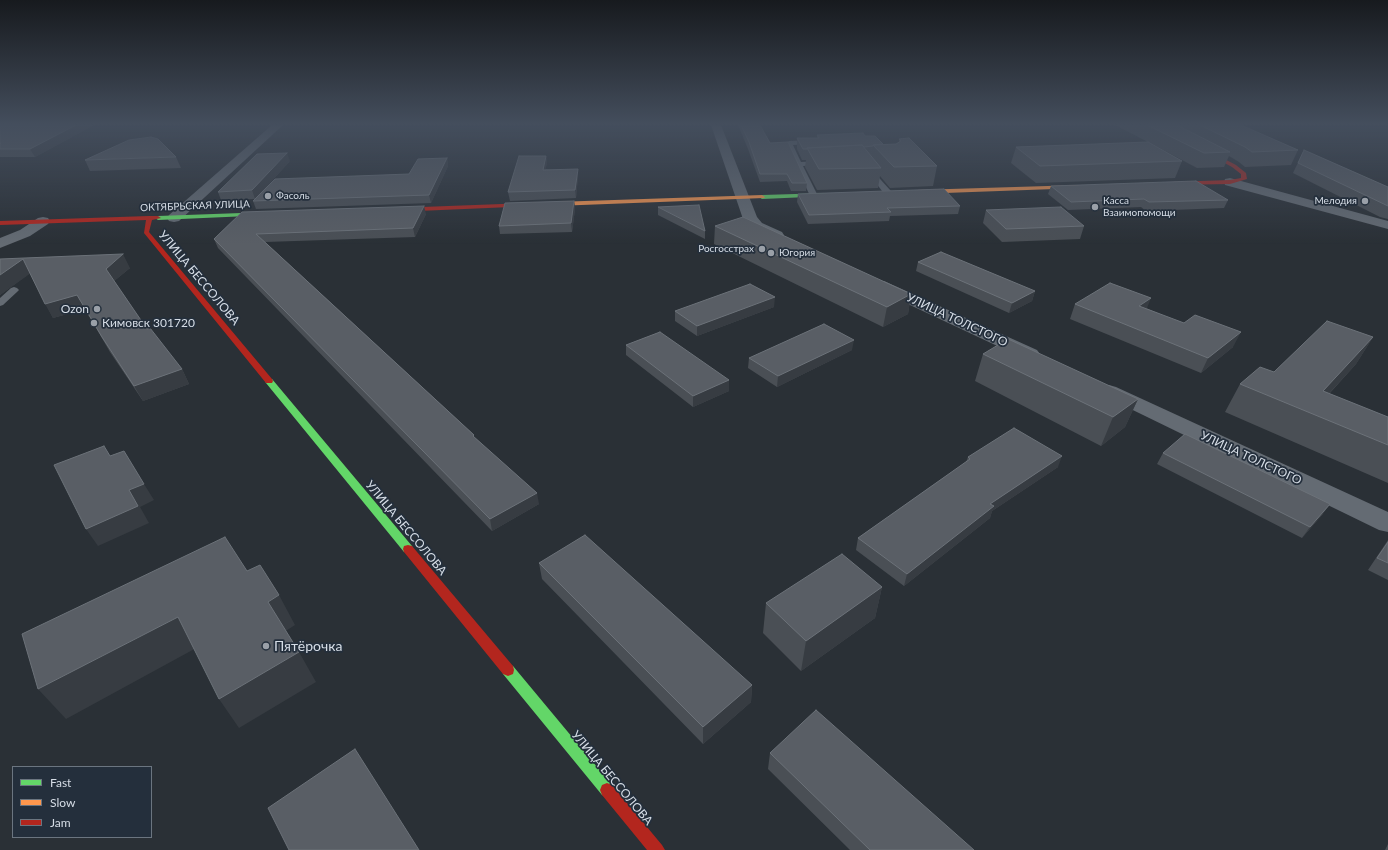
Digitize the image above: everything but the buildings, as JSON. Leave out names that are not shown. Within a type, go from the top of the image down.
[{"type":"street","points":[[174,218],[234,165]]},
{"type":"street","points":[[730,165],[750,219],[754,224],[793,243]]},
{"type":"street","points":[[1159,185],[1230,182],[1244,179],[1244,174],[1231,165]]},
{"type":"street","points":[[1230,182],[1388,225]]},
{"type":"street","points":[[873,194],[1087,187]]},
{"type":"street","points":[[387,210],[836,195]]},
{"type":"street","name":"ОКТЯБРЬСКАЯ УЛИЦА","points":[[0,223],[276,214]]},
{"type":"street","name":"УЛИЦА БЕССОЛОВА","points":[[149,218],[146,232],[657,850]]},
{"type":"street","points":[[6,249],[25,242],[27,237],[25,233],[43,221]]},
{"type":"street","name":"УЛИЦА ТОЛСТОГО","points":[[872,280],[1044,361]]},
{"type":"street","name":"УЛИЦА ТОЛСТОГО","points":[[1094,384],[1388,523]]},
{"type":"lane","points":[[799,165],[814,196]]},
{"type":"lane","points":[[866,166],[896,193]]},
{"type":"lane","points":[[0,302],[14,290]]},
{"type":"traffic: fast","points":[[762,197],[828,195]]},
{"type":"traffic: fast","points":[[158,218],[269,214]]},
{"type":"traffic: fast","points":[[269,381],[408,549]]},
{"type":"traffic: fast","points":[[508,670],[607,790]]},
{"type":"traffic: slow","points":[[917,192],[1080,187]]},
{"type":"traffic: slow","points":[[555,204],[762,197]]},
{"type":"traffic: jam","points":[[1170,184],[1230,182],[1244,179],[1244,174],[1231,165]]},
{"type":"traffic: jam","points":[[395,210],[555,204]]},
{"type":"traffic: jam","points":[[149,218],[146,232],[269,381]]},
{"type":"traffic: jam","points":[[0,223],[158,218]]},
{"type":"traffic: jam","points":[[408,549],[508,670]]},
{"type":"traffic: jam","points":[[607,790],[657,850]]},
{"type":"place","name":"Фасоль","points":[[268,196]]},
{"type":"place","name":"Мелодия","points":[[1365,201]]},
{"type":"place","name":"Касса Взаимопомощи","points":[[1095,207]]},
{"type":"place","name":"Росгосстрах","points":[[762,249]]},
{"type":"place","name":"Югория","points":[[771,253]]},
{"type":"place","name":"Ozon","points":[[97,309]]},
{"type":"place","name":"Кимовск 301720","points":[[94,323]]},
{"type":"place","name":"Пятёрочка","points":[[266,646]]}]
